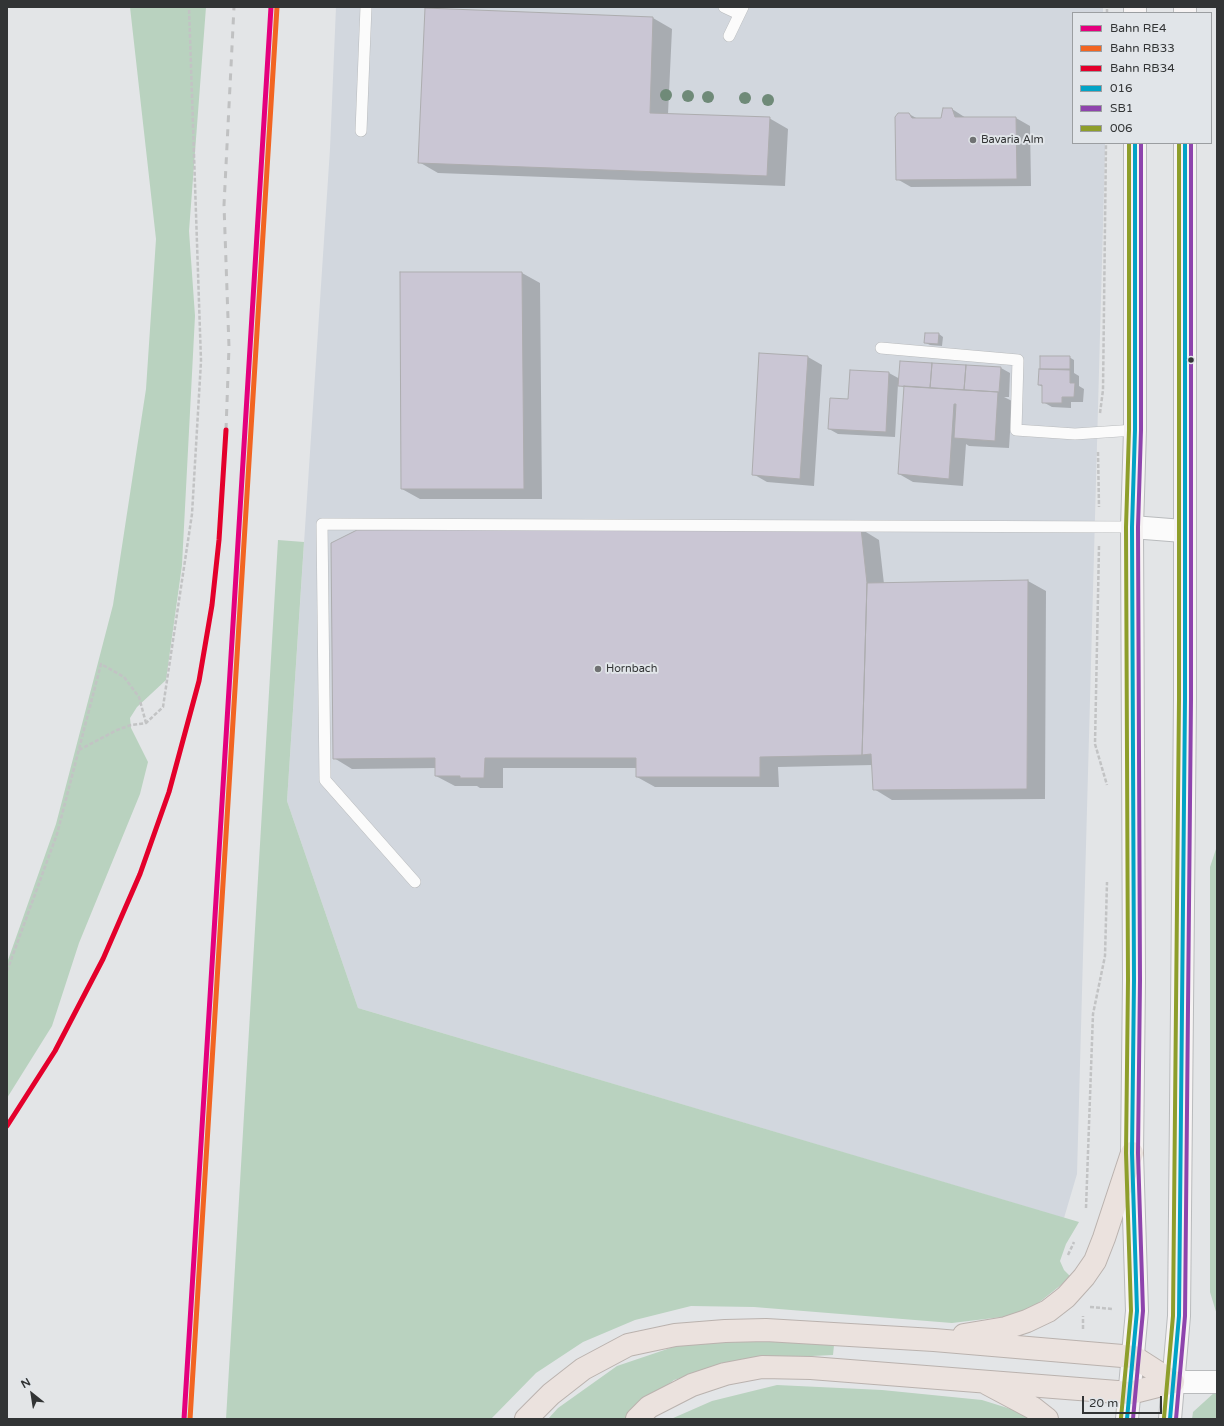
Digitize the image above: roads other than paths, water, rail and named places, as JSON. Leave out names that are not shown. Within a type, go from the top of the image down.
[{"type":"highway","points":[[934,1340],[1006,1328],[1048,1311],[1066,1297],[1084,1277],[1095,1261],[1132,1153]]},
{"type":"highway","points":[[526,1419],[550,1394],[583,1369],[628,1344],[674,1335],[766,1330],[934,1340],[1083,1353],[1134,1358],[1173,1382]]},
{"type":"highway","points":[[637,1419],[649,1407],[692,1385],[725,1374],[762,1367],[811,1368],[980,1380],[1130,1393],[1173,1382]]},
{"type":"highway","points":[[980,1380],[1033,1408],[1047,1419]]},
{"type":"main road","points":[[1127,1419],[1134,1358],[1137,1311],[1132,1153],[1134,980],[1132,527],[1135,430],[1135,144]]},
{"type":"main road","points":[[1170,1419],[1179,1308],[1185,699],[1185,144]]},
{"type":"street","points":[[1132,527],[1184,531]]},
{"type":"street","points":[[1173,1382],[1217,1382]]},
{"type":"lane","points":[[361,131],[366,7]]},
{"type":"lane","points":[[724,7],[741,11],[729,36]]},
{"type":"lane","points":[[881,348],[1018,360],[1016,430],[1075,434],[1098,431],[1135,430]]},
{"type":"lane","points":[[415,882],[325,780],[322,524],[1132,527]]},
{"type":"railway","points":[[226,430],[229,347],[224,205],[234,7]]},
{"type":"rail line","name":"RE4","points":[[184,1419],[271,7]]},
{"type":"rail line","name":"RB33","points":[[190,1419],[277,7]]},
{"type":"rail line","name":"RB34","points":[[7,1126],[55,1051],[103,959],[140,874],[169,792],[199,681],[212,605],[219,540],[226,430]]},
{"type":"place","name":"Bavaria Alm","points":[[973,140]]},
{"type":"place","name":"Hornbach","points":[[598,669]]}]
